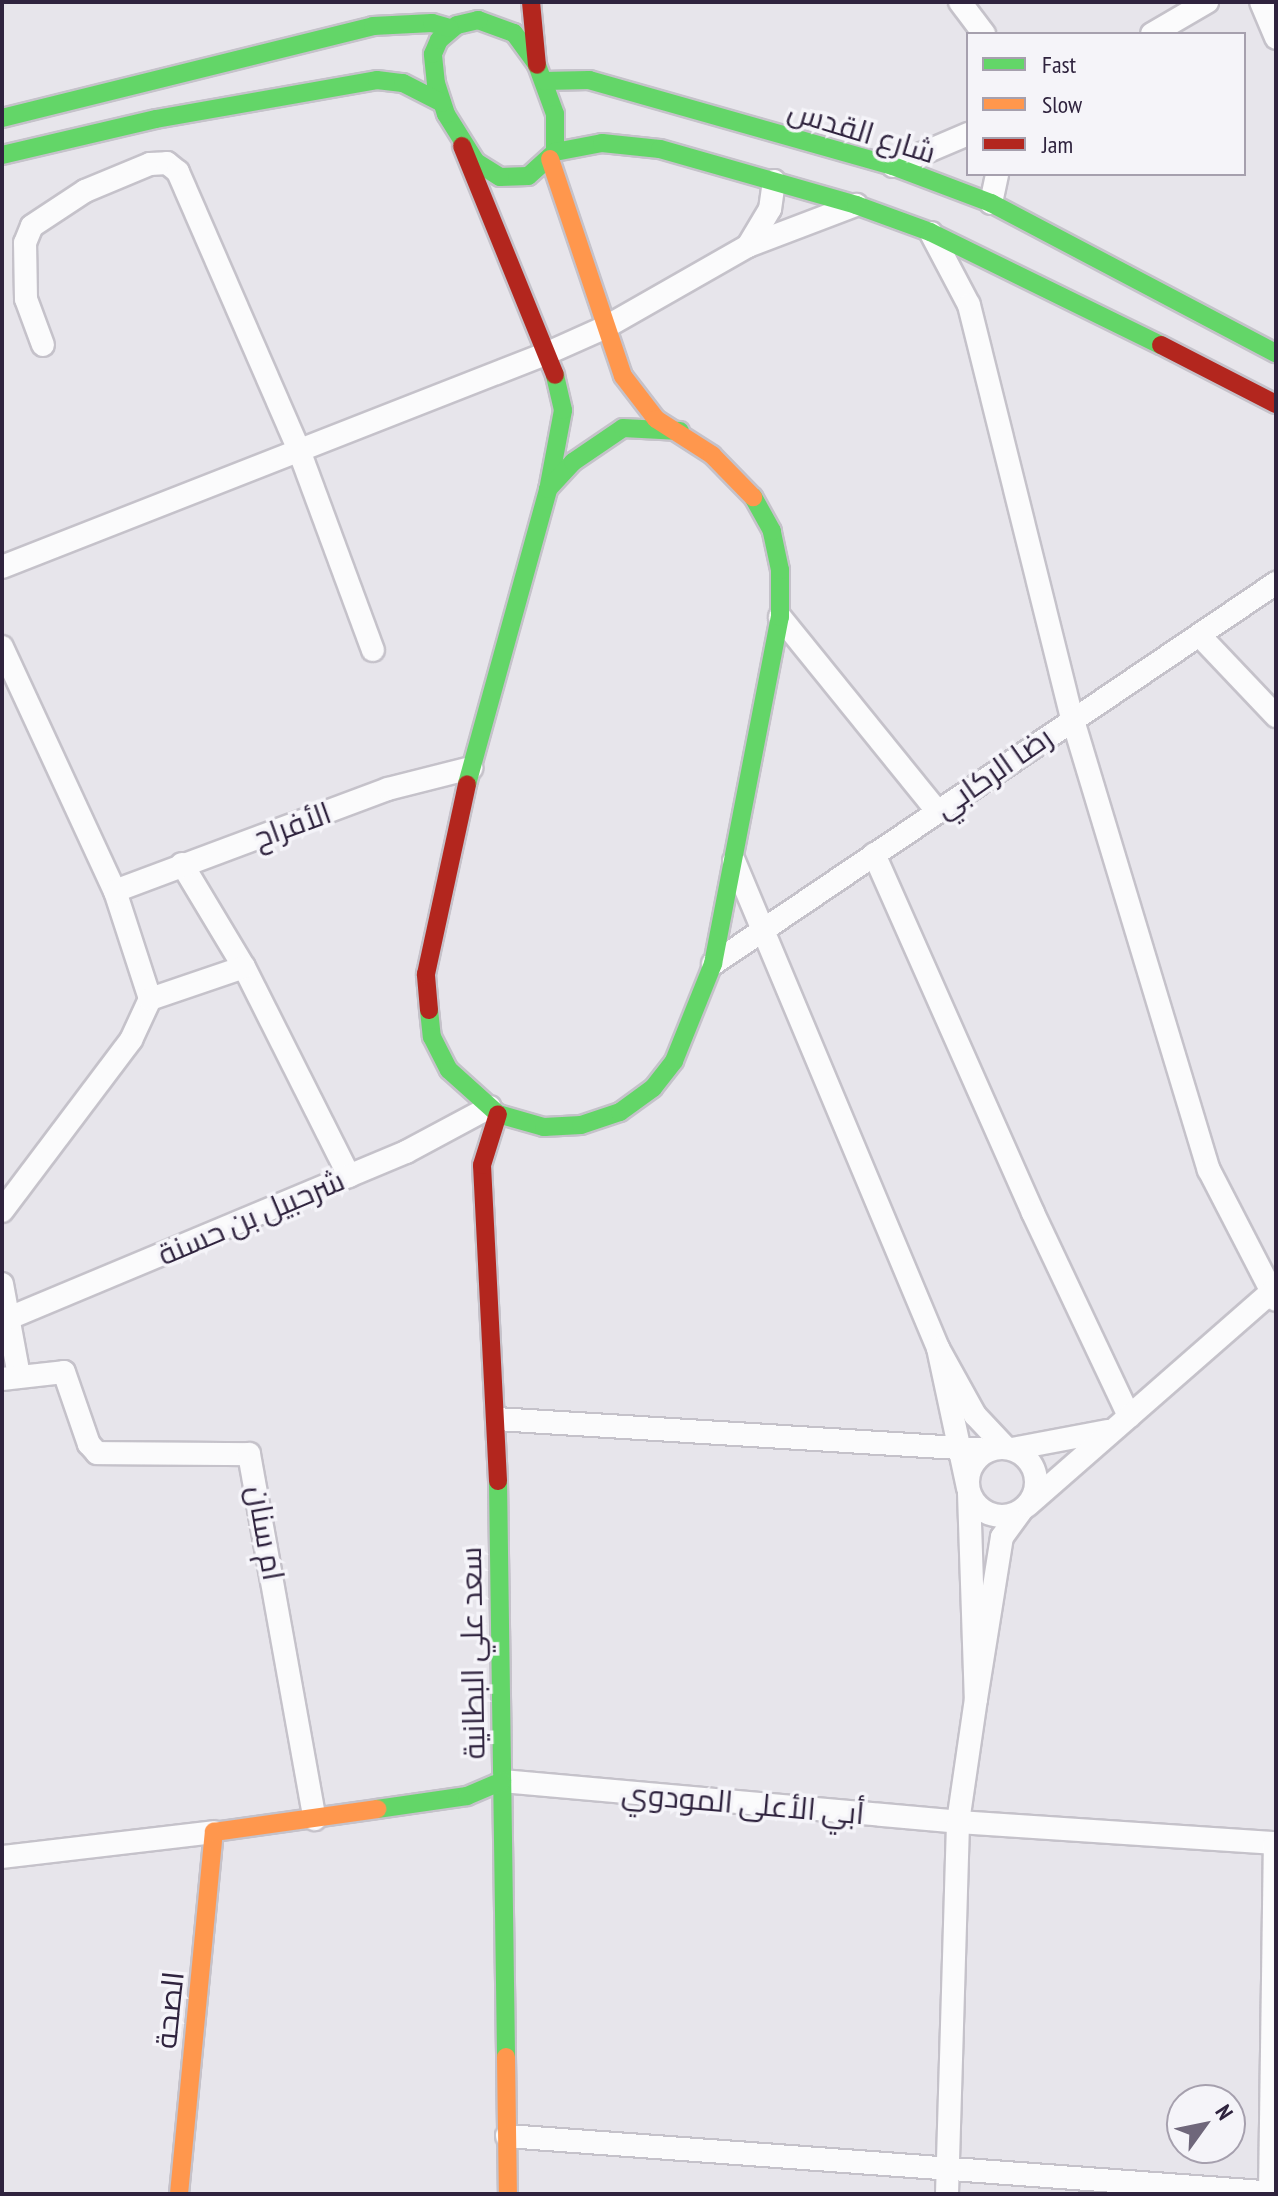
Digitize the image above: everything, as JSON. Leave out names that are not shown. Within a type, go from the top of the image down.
[{"type":"main road","points":[[471,2],[433,54],[442,103],[550,352],[563,410],[548,489],[471,768],[426,974],[425,1001],[432,1037],[449,1070],[494,1110],[544,1127],[581,1125],[620,1112],[653,1088],[674,1061],[713,964],[780,617],[780,570],[766,519],[753,496],[680,431],[656,419],[623,376],[553,155],[558,129],[540,73],[531,2]]},
{"type":"main road","points":[[2,155],[284,73],[373,26],[432,23],[453,26],[478,20],[514,33],[540,73]]},
{"type":"main road","points":[[2,118],[284,73],[403,83],[442,103]]},
{"type":"main road","name":"شارع القدس","points":[[540,73],[589,80],[893,166],[991,203],[1276,353]]},
{"type":"main road","points":[[461,144],[500,177],[528,176],[553,155],[577,145],[624,144],[856,205],[930,232],[1276,404]]},
{"type":"main road","points":[[548,489],[573,462],[623,428],[653,425],[680,431]]},
{"type":"main road","name":"سعد علي البطانية","points":[[494,1110],[482,1165],[497,1419],[508,2194]]},
{"type":"main road","name":"أبي الأعلى المودوي","points":[[214,1832],[467,1796],[502,1781]]},
{"type":"main road","name":"الصحة","points":[[179,2194],[214,1832]]},
{"type":"street","points":[[960,2],[982,32]]},
{"type":"street","points":[[1155,32],[1207,2]]},
{"type":"street","points":[[1261,2],[1276,38]]},
{"type":"street","points":[[893,166],[966,135]]},
{"type":"street","points":[[43,345],[26,299],[25,243],[32,226],[85,191],[150,164],[167,163],[178,172],[300,453],[373,650]]},
{"type":"street","points":[[991,203],[997,176]]},
{"type":"street","points":[[748,246],[770,209],[774,181]]},
{"type":"street","points":[[2,567],[300,453],[550,352],[606,327],[748,246],[856,205]]},
{"type":"street","points":[[930,232],[969,305],[1072,717],[1209,1170],[1274,1294],[1108,1431],[1024,1508],[1002,1537],[958,1822],[947,2194]]},
{"type":"street","name":"رضا الركابي","points":[[713,964],[1072,717],[1201,637],[1276,583]]},
{"type":"street","points":[[780,617],[937,811]]},
{"type":"street","points":[[1201,637],[1276,716]]},
{"type":"street","points":[[2,647],[115,891],[150,999],[131,1040],[2,1211]]},
{"type":"street","name":"الأفراح","points":[[115,891],[388,789],[471,768]]},
{"type":"street","points":[[874,854],[1033,1213],[1129,1416]]},
{"type":"street","points":[[734,861],[766,929],[938,1348],[975,1415],[1003,1449],[1035,1473],[1024,1508]]},
{"type":"street","points":[[182,864],[244,967],[349,1176]]},
{"type":"street","points":[[150,999],[244,967]]},
{"type":"street","name":"شرحبيل بن حسنة","points":[[9,1318],[349,1176],[494,1110]]},
{"type":"street","points":[[2,1284],[9,1318],[10,1378]]},
{"type":"street","points":[[938,1348],[968,1490],[976,1699]]},
{"type":"street","name":"ام سنان","points":[[10,1378],[64,1372],[89,1444],[97,1453],[249,1454],[315,1819]]},
{"type":"street","points":[[497,1419],[918,1444],[960,1451],[1003,1449],[1108,1431]]},
{"type":"street","points":[[968,1490],[972,1465],[1003,1449]]},
{"type":"street","points":[[968,1490],[990,1514],[1024,1508]]},
{"type":"street","name":"أبي الأعلى المودوي","points":[[502,1781],[958,1822],[1270,1843]]},
{"type":"street","points":[[1270,2194],[1270,1843],[1276,1826]]},
{"type":"street","points":[[2,1857],[214,1832]]},
{"type":"street","points":[[507,2136],[1276,2193]]},
{"type":"traffic: fast","points":[[478,20],[514,33],[537,65],[555,114],[555,152],[528,176],[500,177],[476,162],[446,114],[436,84],[433,54],[439,40],[457,25],[478,20]]},
{"type":"traffic: fast","points":[[2,118],[373,26],[432,23],[449,28]]},
{"type":"traffic: fast","points":[[2,155],[156,119],[377,80],[403,83],[442,103]]},
{"type":"traffic: fast","points":[[544,81],[589,80],[893,166],[991,203],[1276,353]]},
{"type":"traffic: fast","points":[[555,152],[602,143],[660,149],[856,205],[930,232],[1161,345]]},
{"type":"traffic: fast","points":[[549,485],[563,410],[555,375]]},
{"type":"traffic: fast","points":[[467,784],[548,489],[573,462],[623,428],[680,431]]},
{"type":"traffic: fast","points":[[429,1010],[432,1037],[449,1070],[498,1114],[544,1127],[581,1125],[620,1112],[653,1088],[674,1061],[713,964],[780,617],[780,570],[772,531],[753,497]]},
{"type":"traffic: fast","points":[[498,1481],[506,2057]]},
{"type":"traffic: fast","points":[[377,1809],[467,1796],[502,1781]]},
{"type":"traffic: slow","points":[[550,159],[623,376],[656,419],[712,455],[753,497]]},
{"type":"traffic: slow","points":[[179,2194],[214,1832],[377,1809]]},
{"type":"traffic: slow","points":[[506,2057],[508,2194]]},
{"type":"traffic: jam","points":[[531,2],[537,65]]},
{"type":"traffic: jam","points":[[462,146],[555,375]]},
{"type":"traffic: jam","points":[[1161,345],[1276,404]]},
{"type":"traffic: jam","points":[[429,1010],[426,974],[467,784]]},
{"type":"traffic: jam","points":[[498,1114],[482,1165],[498,1481]]}]
